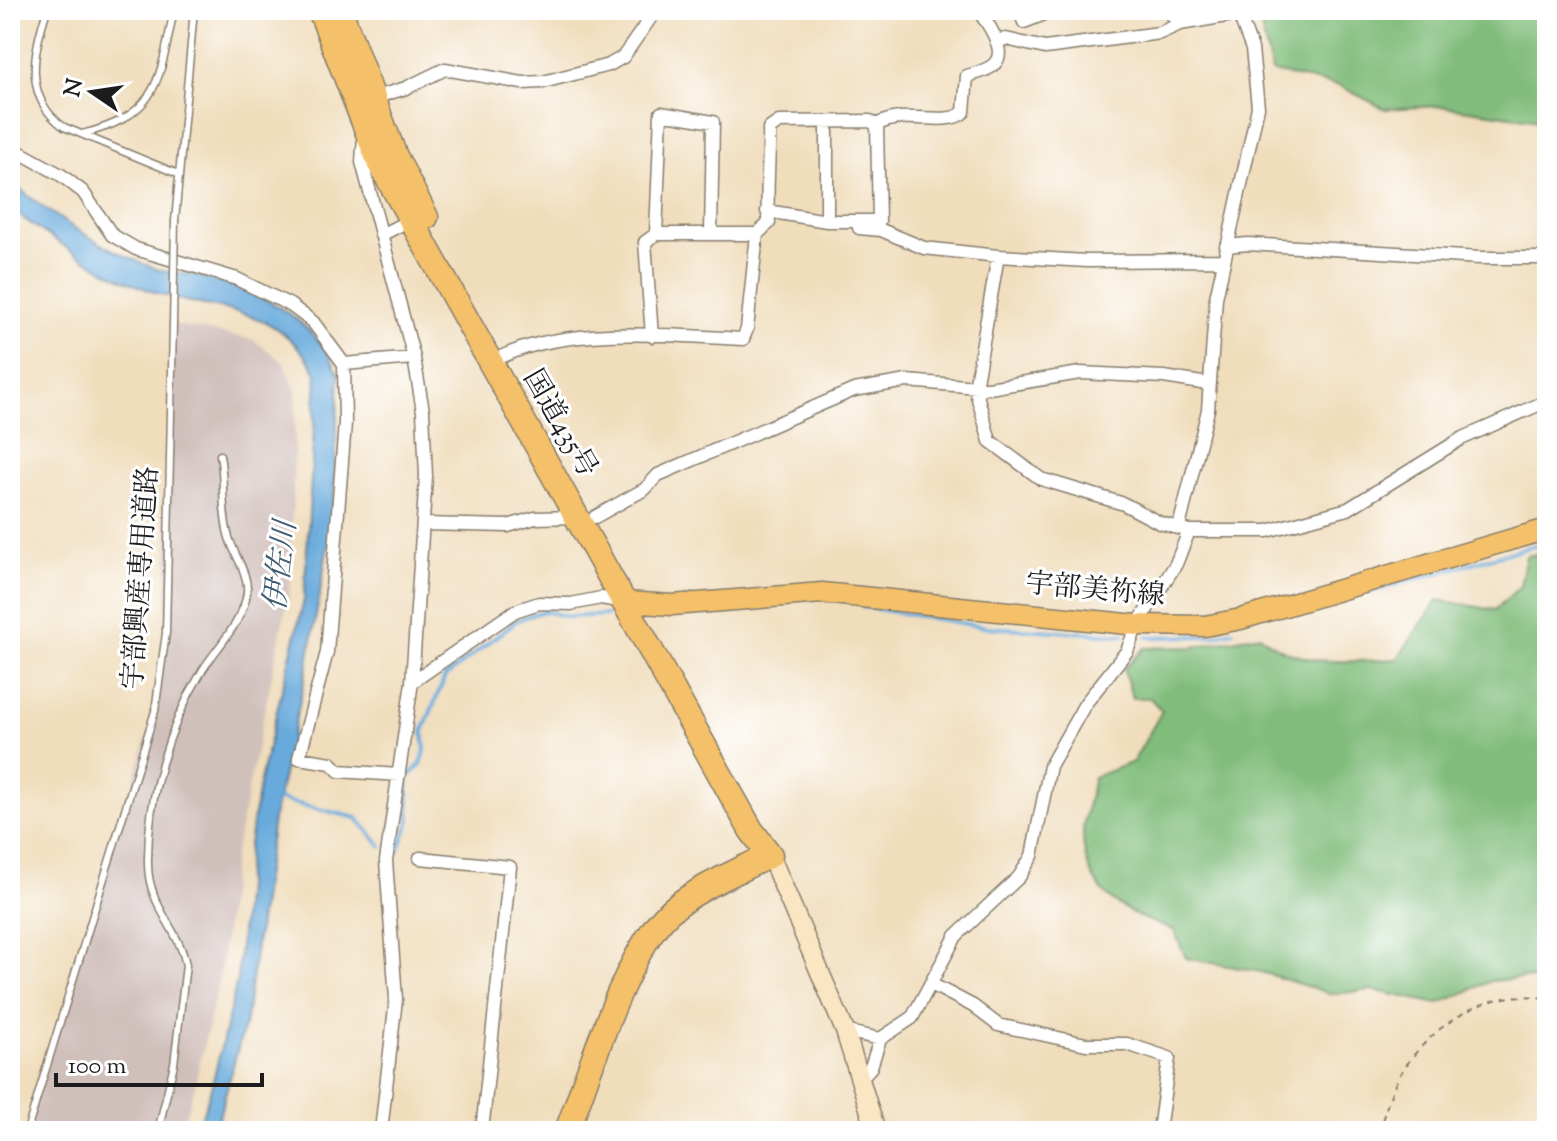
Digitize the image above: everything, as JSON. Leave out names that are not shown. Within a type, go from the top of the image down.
[{"type":"highway","name":"国道435号","points":[[320,10],[364,130],[417,216],[635,603],[765,824],[770,855]]},
{"type":"highway","name":"国道435号","points":[[340,10],[417,216]]},
{"type":"highway","points":[[567,1131],[634,962],[653,929],[670,911],[696,894],[770,855]]},
{"type":"main road","name":"宇部美祢線","points":[[635,603],[672,605],[822,593],[1137,625],[1205,626],[1241,619],[1547,529]]},
{"type":"street","points":[[373,98],[406,88],[445,69],[522,83],[543,82],[609,65],[623,57],[656,10]]},
{"type":"street","points":[[496,359],[516,348],[589,337],[743,339],[747,329],[757,234],[769,223],[769,129],[779,122],[870,121],[877,125],[913,115],[959,117],[968,104],[967,76],[998,61],[1000,51],[977,10]]},
{"type":"street","points":[[1019,10],[1024,22],[1055,10]]},
{"type":"street","points":[[1168,10],[1180,24]]},
{"type":"street","points":[[862,1077],[871,1067],[880,1039],[912,1018],[956,936],[1019,877],[1032,856],[1050,766],[1085,704],[1127,651],[1137,625],[1176,564],[1208,410],[1208,384],[1226,246],[1258,107],[1252,49],[1238,12],[1180,24],[1160,33],[1045,48],[1006,39],[996,41]]},
{"type":"street","points":[[656,234],[661,113],[713,122],[711,233]]},
{"type":"street","points":[[827,123],[827,221]]},
{"type":"street","points":[[767,211],[827,221],[879,221],[877,125]]},
{"type":"street","points":[[364,130],[362,162],[414,358],[423,411],[423,524],[412,682],[386,861],[396,999],[381,1131]]},
{"type":"street","points":[[10,147],[61,175],[83,192],[112,235],[136,249],[237,279],[290,305],[313,322],[344,364],[345,423],[327,652],[299,758],[331,763],[339,771],[399,775]]},
{"type":"street","points":[[381,235],[417,216]]},
{"type":"street","points":[[847,221],[853,227],[881,230],[924,248],[998,256],[1087,261],[1224,260]]},
{"type":"street","points":[[652,336],[645,242],[656,234],[757,234]]},
{"type":"street","points":[[1226,246],[1248,244],[1480,258],[1547,258]]},
{"type":"street","points":[[998,256],[975,388],[990,441],[1017,464],[1049,482],[1124,504],[1160,523],[1184,529],[1267,531],[1348,509],[1392,485],[1461,439],[1547,401]]},
{"type":"street","points":[[344,364],[414,358]]},
{"type":"street","points":[[423,524],[508,526],[535,518],[586,517],[645,489],[658,475],[854,390],[907,381],[975,388],[1092,372],[1164,377],[1208,384]]},
{"type":"street","points":[[412,682],[515,611],[539,603],[571,604],[601,598],[635,603]]},
{"type":"street","points":[[770,855],[845,1031],[862,1077],[876,1131]]},
{"type":"street","points":[[420,858],[510,867],[482,1131]]},
{"type":"street","points":[[931,984],[973,1006],[998,1025],[1086,1044],[1127,1044],[1169,1058],[1159,1131]]},
{"type":"street","points":[[845,1031],[880,1039]]},
{"type":"lane","points":[[47,10],[35,60],[36,86],[49,116],[82,134],[178,174]]},
{"type":"lane","points":[[82,134],[112,127],[142,107],[162,65],[174,10]]},
{"type":"lane","name":"宇部興産専用道路","points":[[27,1131],[155,711],[166,633],[175,221],[194,10]]},
{"type":"lane","points":[[158,1131],[174,1064],[186,965],[183,952],[158,911],[151,891],[148,866],[153,802],[179,719],[201,673],[237,619],[247,594],[247,584],[228,536],[220,455]]},
{"type":"path","points":[[1378,1131],[1401,1073],[1458,1016],[1507,994],[1547,999]]},
{"type":"shaded area","points":[[173,324],[254,340],[284,363],[296,391],[290,589],[233,862],[220,974],[193,1093],[180,1131],[27,1131],[155,710],[166,633]]},
{"type":"green space","points":[[1257,10],[1547,10],[1547,121],[1440,106],[1385,109],[1340,86],[1272,72]]},
{"type":"green space","points":[[1547,552],[1547,982],[1525,978],[1491,981],[1438,1004],[1371,990],[1332,994],[1261,972],[1186,958],[1174,930],[1123,908],[1099,886],[1090,871],[1083,833],[1094,777],[1133,762],[1162,711],[1150,698],[1132,698],[1124,669],[1144,648],[1192,647],[1260,635],[1274,646],[1307,658],[1343,661],[1397,659],[1438,600],[1495,610],[1520,586],[1526,556]]},
{"type":"water","points":[[10,181],[62,220],[117,252],[162,271],[193,275],[238,288],[279,307],[314,335],[339,375],[333,515],[307,669],[273,819],[246,1019],[215,1131],[197,1131],[212,1085],[237,981],[248,850],[260,780],[304,600],[317,374],[301,351],[266,322],[135,285],[44,233],[10,209]]},
{"type":"waterway","points":[[1341,600],[1547,542]]},
{"type":"waterway","points":[[864,607],[985,627],[1123,635]]},
{"type":"waterway","points":[[398,851],[410,820],[407,778],[421,764],[425,751],[423,731],[445,677],[516,621],[531,615],[544,611],[568,617],[608,615]]},
{"type":"waterway","points":[[1147,637],[1212,636],[1233,631]]},
{"type":"waterway","points":[[272,798],[357,818],[382,847]]},
{"type":"water label","name":"伊佐川","points":[[282,566]]}]
